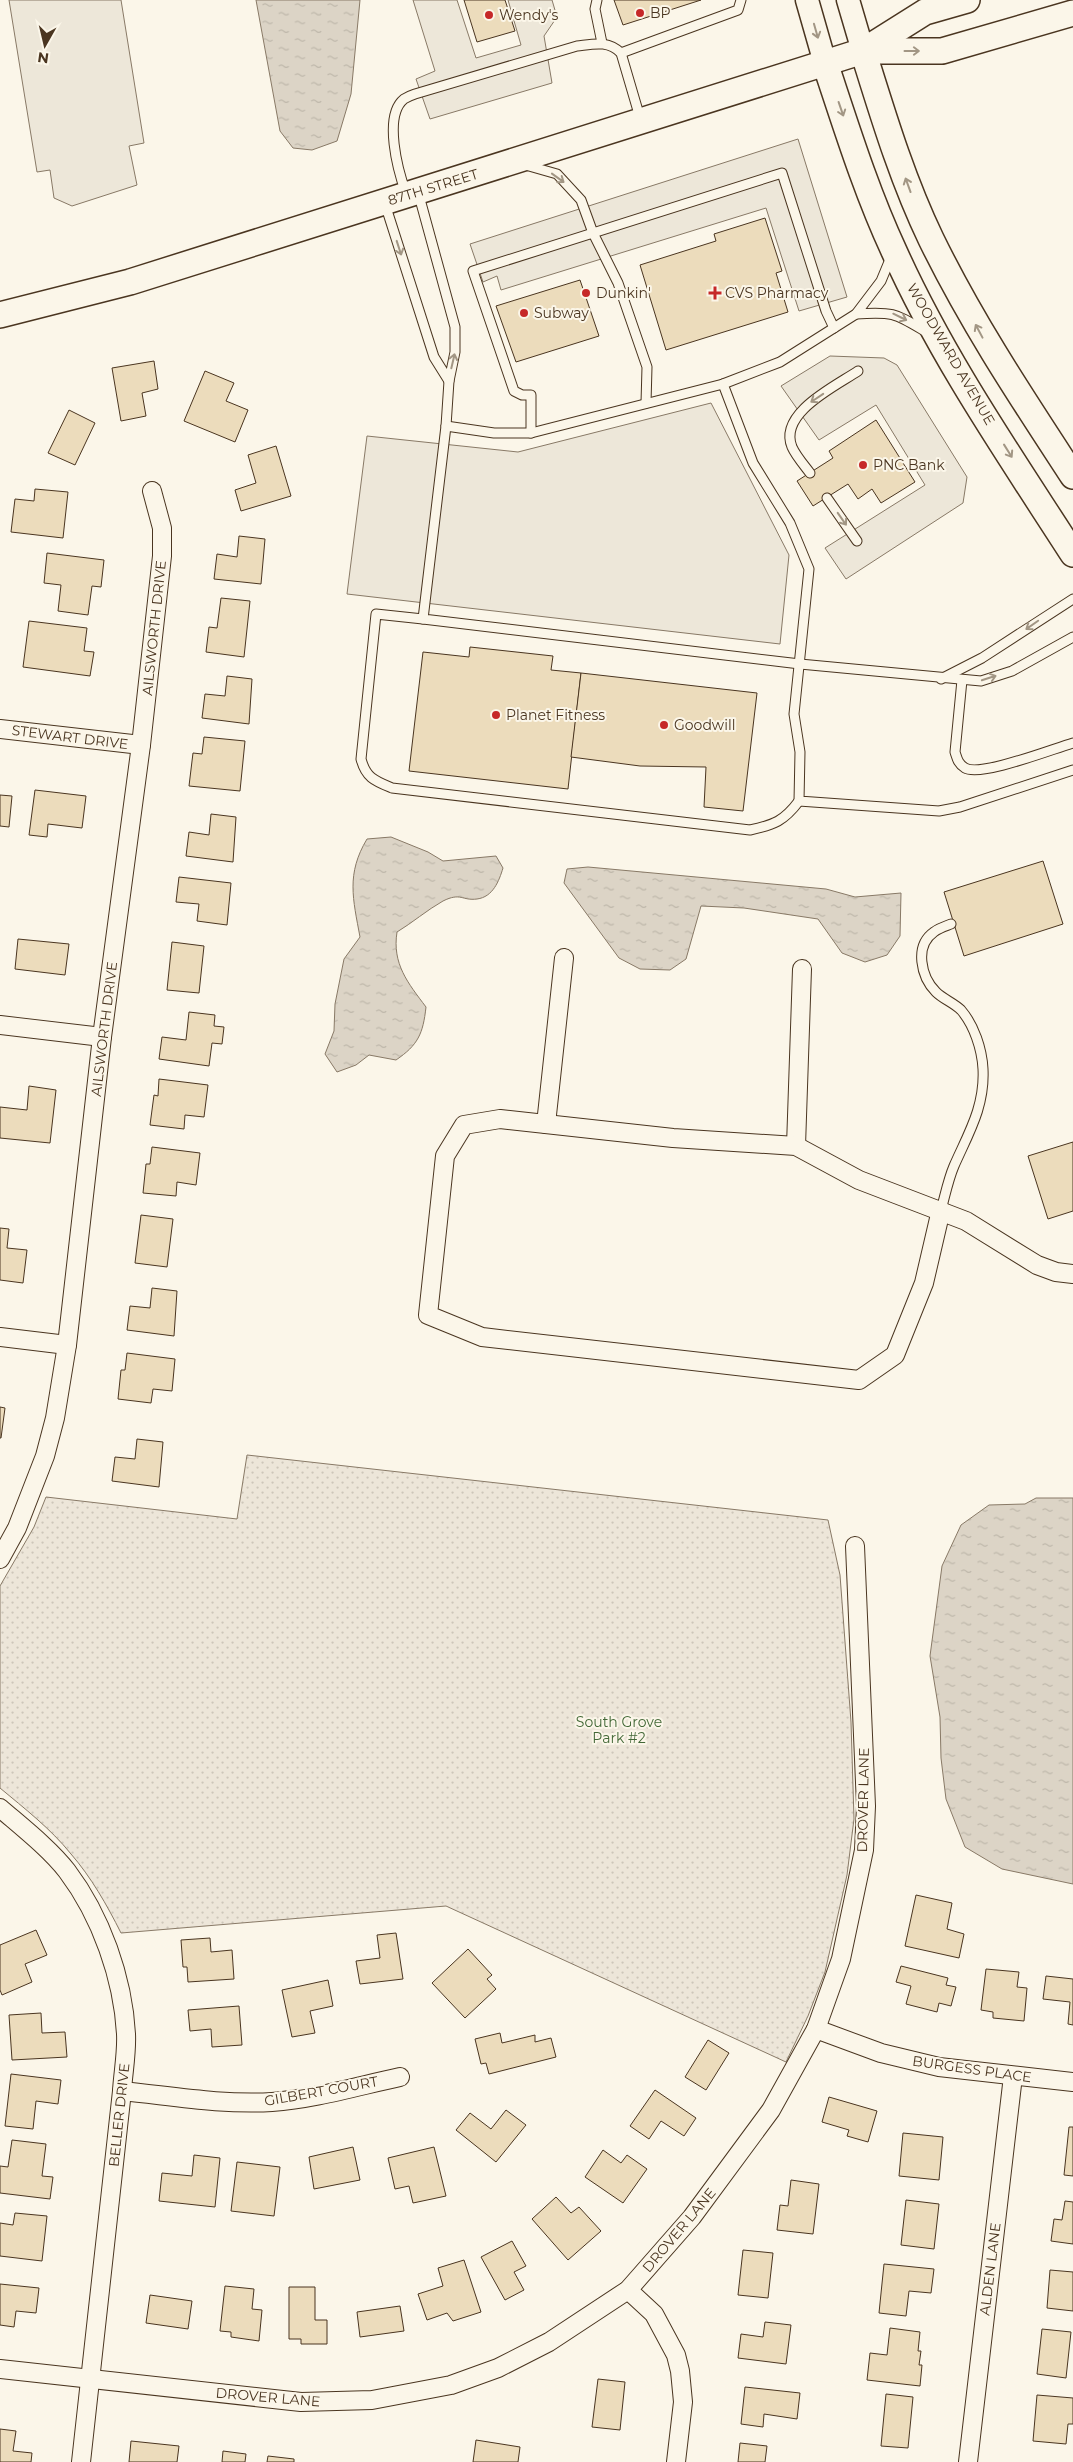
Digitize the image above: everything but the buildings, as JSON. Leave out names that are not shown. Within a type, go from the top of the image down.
[{"type":"main road","points":[[863,51],[925,12],[968,0]]},
{"type":"main road","points":[[863,51],[942,51],[1073,13]]},
{"type":"main road","name":"87TH STREET","points":[[0,315],[130,282],[863,51]]},
{"type":"main road","points":[[863,51],[892,143],[931,240],[983,338],[1073,476]]},
{"type":"main road","name":"WOODWARD AVENUE","points":[[825,63],[875,208],[894,252],[939,340],[1073,554]]},
{"type":"street","name":"WOODWARD AVENUE","points":[[807,0],[825,63]]},
{"type":"street","points":[[848,0],[863,51]]},
{"type":"street","name":"AILSWORTH DRIVE","points":[[0,1559],[20,1520],[46,1456],[55,1418],[67,1345],[102,1037],[141,745],[162,556],[162,528],[152,491]]},
{"type":"street","name":"STEWART DRIVE","points":[[0,729],[141,745]]},
{"type":"street","points":[[546,1124],[564,958]]},
{"type":"street","points":[[796,1146],[802,969]]},
{"type":"street","points":[[0,1024],[102,1037]]},
{"type":"street","points":[[941,1210],[924,1283],[895,1355],[859,1380],[482,1337],[428,1315],[445,1156],[464,1125],[500,1119],[673,1138],[796,1146],[858,1180],[941,1210],[993,1236],[1037,1266],[1056,1272],[1073,1274]]},
{"type":"street","points":[[0,1337],[67,1345]]},
{"type":"street","name":"DROVER LANE","points":[[0,2369],[301,2402],[372,2400],[451,2384],[524,2356],[568,2331],[628,2290],[673,2240],[771,2110],[816,2029],[841,1960],[864,1850],[866,1762],[855,1546]]},
{"type":"street","name":"BELLER DRIVE","points":[[0,1808],[67,1871],[103,1935],[117,1975],[122,1998],[126,2036],[122,2091],[81,2462]]},
{"type":"street","name":"BURGESS PLACE","points":[[816,2029],[907,2060],[940,2067],[1073,2082]]},
{"type":"street","name":"ALDEN LANE","points":[[968,2462],[1013,2076]]},
{"type":"street","name":"GILBERT COURT","points":[[122,2091],[220,2102],[274,2102],[317,2095],[400,2077]]},
{"type":"street","points":[[628,2290],[654,2314],[676,2355],[680,2370],[683,2402],[676,2462]]},
{"type":"lane","points":[[621,52],[738,10],[741,0]]},
{"type":"lane","points":[[595,3],[602,43]]},
{"type":"lane","points":[[449,381],[434,357],[397,168],[394,122],[397,109],[404,99],[415,94],[577,46],[602,43],[614,46],[621,52],[641,121]]},
{"type":"lane","points":[[513,162],[557,174],[581,200],[593,233],[618,283],[647,367],[646,403]]},
{"type":"lane","points":[[531,433],[531,395],[522,395],[514,391],[473,271],[782,173],[826,311],[834,328]]},
{"type":"lane","points":[[403,196],[455,327],[455,352],[449,381],[446,426],[422,619]]},
{"type":"lane","points":[[446,426],[494,433],[531,433],[723,384],[780,362],[856,314],[880,281],[894,252]]},
{"type":"lane","points":[[856,314],[885,312],[898,315],[939,340]]},
{"type":"lane","points":[[810,472],[792,446],[790,432],[796,417],[808,404],[858,371]]},
{"type":"lane","points":[[723,384],[753,463],[790,523],[809,569],[800,664],[794,714],[800,752],[799,801],[787,817],[769,826],[750,830],[392,788],[376,781],[364,771],[361,760],[376,614],[800,664],[941,679],[980,681],[1012,671],[1073,636]]},
{"type":"lane","points":[[827,498],[857,541]]},
{"type":"lane","points":[[941,679],[982,658],[1073,598]]},
{"type":"lane","points":[[962,680],[955,752],[958,762],[965,768],[983,770],[1073,742]]},
{"type":"lane","points":[[799,801],[939,811],[1073,770]]},
{"type":"lane","points":[[941,1210],[953,1167],[971,1133],[980,1108],[983,1069],[978,1038],[961,1010],[936,992],[924,973],[921,952],[927,939],[934,932],[952,924]]},
{"type":"green space","name":"South Grove Park #2","points":[[247,1455],[828,1520],[840,1575],[851,1722],[854,1819],[847,1875],[825,1972],[808,2016],[786,2062],[446,1906],[121,1933],[98,1892],[71,1854],[46,1827],[0,1788],[0,1586],[34,1527],[46,1497],[237,1519]]},
{"type":"shaded area","points":[[9,0],[121,0],[144,143],[129,146],[137,185],[72,206],[54,198],[50,170],[37,172]]},
{"type":"shaded area","points":[[413,0],[457,0],[476,58],[521,45],[508,0],[552,0],[557,17],[544,36],[552,83],[430,119],[416,79],[435,71]]},
{"type":"shaded area","points":[[798,139],[847,297],[799,311],[766,208],[501,290],[497,276],[483,282],[470,244]]},
{"type":"shaded area","points":[[830,356],[884,358],[897,365],[967,477],[963,503],[846,579],[825,548],[925,485],[876,405],[819,440],[781,386]]},
{"type":"shaded area","points":[[711,403],[789,555],[780,644],[347,594],[367,436],[518,452]]},
{"type":"water","points":[[256,0],[360,0],[351,94],[337,141],[312,150],[293,148],[280,131]]},
{"type":"water","points":[[391,837],[428,852],[443,861],[496,856],[503,868],[494,888],[483,898],[449,898],[397,932],[396,943],[399,963],[413,990],[426,1007],[421,1032],[410,1049],[396,1060],[369,1055],[356,1065],[337,1072],[325,1054],[334,1031],[335,1004],[344,959],[360,937],[353,887],[356,864],[367,839]]},
{"type":"water","points":[[588,867],[826,889],[855,897],[901,893],[900,936],[887,955],[865,962],[842,953],[818,919],[744,908],[701,906],[686,959],[670,970],[640,969],[619,958],[564,883],[567,869]]},
{"type":"water","points":[[1036,1498],[1073,1498],[1073,1884],[1002,1869],[965,1847],[946,1799],[941,1758],[940,1717],[930,1656],[942,1566],[961,1525],[989,1505],[1025,1504]]},
{"type":"place","name":"BP","points":[[640,13]]},
{"type":"place","name":"Wendy's","points":[[489,15]]},
{"type":"place","name":"Dunkin'","points":[[586,293]]},
{"type":"place","name":"CVS Pharmacy","points":[[715,293]]},
{"type":"place","name":"Subway","points":[[524,313]]},
{"type":"place","name":"PNC Bank","points":[[863,465]]},
{"type":"place","name":"Planet Fitness","points":[[496,715]]},
{"type":"place","name":"Goodwill","points":[[664,725]]}]
